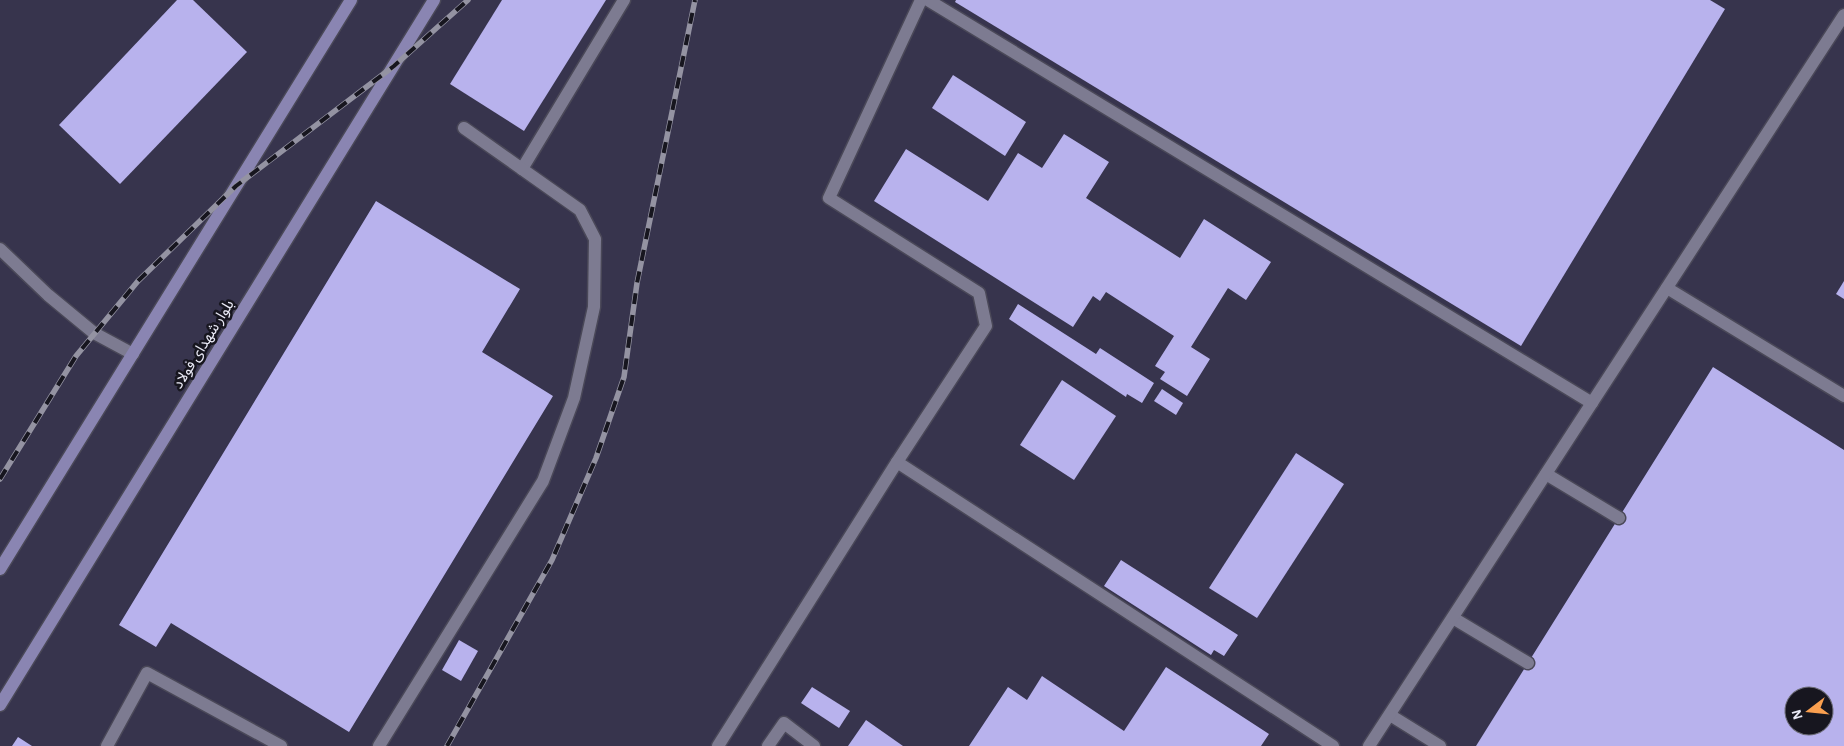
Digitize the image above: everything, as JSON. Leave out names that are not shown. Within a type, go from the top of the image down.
[{"type":"street","points":[[0,570],[351,0]]},
{"type":"street","name":"بلوار شهدای فولاد","points":[[0,705],[434,0]]},
{"type":"lane","points":[[522,169],[624,0]]},
{"type":"lane","points":[[718,746],[896,462],[986,326],[979,293],[828,198],[921,0]]},
{"type":"lane","points":[[928,0],[1592,403]]},
{"type":"lane","points":[[1369,746],[1844,15]]},
{"type":"lane","points":[[379,746],[543,482],[574,398],[594,307],[595,239],[580,210],[464,128]]},
{"type":"lane","points":[[0,249],[48,295],[94,333],[133,354]]},
{"type":"lane","points":[[1667,288],[1844,396]]},
{"type":"lane","points":[[896,462],[1333,746]]},
{"type":"lane","points":[[1546,474],[1619,518]]},
{"type":"lane","points":[[1453,618],[1528,663]]},
{"type":"lane","points":[[107,746],[147,673],[281,746]]},
{"type":"lane","points":[[1390,715],[1440,746]]},
{"type":"lane","points":[[768,746],[784,723],[814,746]]},
{"type":"shaded area","points":[[0,0],[1844,0],[1844,746],[0,746]]},
{"type":"building","points":[[177,0],[193,0],[247,52],[120,184],[59,125]]},
{"type":"building","points":[[502,0],[606,0],[524,131],[450,84]]},
{"type":"building","points":[[956,0],[1710,0],[1725,9],[1521,346],[955,2]]},
{"type":"building","points":[[953,75],[1026,122],[1005,156],[932,108]]},
{"type":"building","points":[[1064,134],[1109,162],[1086,198],[1180,258],[1204,219],[1271,262],[1246,300],[1228,288],[1191,347],[1210,359],[1187,396],[1160,379],[1165,372],[1155,366],[1174,336],[1106,292],[1100,301],[1093,296],[1073,327],[874,201],[906,149],[988,201],[1018,153],[1042,168]]},
{"type":"building","points":[[376,201],[520,289],[482,352],[553,396],[349,732],[171,623],[156,647],[119,625]]},
{"type":"building","points":[[1844,281],[1844,299],[1836,294]]},
{"type":"building","points":[[1018,304],[1096,354],[1100,348],[1154,383],[1142,403],[1127,394],[1126,397],[1009,319]]},
{"type":"building","points":[[1713,367],[1844,450],[1844,746],[1476,746]]},
{"type":"building","points":[[1062,380],[1116,416],[1074,480],[1020,445]]},
{"type":"building","points":[[1162,389],[1183,403],[1176,415],[1154,401]]},
{"type":"building","points":[[1296,453],[1344,484],[1257,618],[1209,588]]},
{"type":"building","points":[[1121,560],[1238,635],[1224,656],[1214,650],[1211,655],[1104,586]]},
{"type":"building","points":[[459,640],[478,651],[461,681],[442,670]]},
{"type":"building","points":[[1166,667],[1269,734],[1261,746],[969,746],[1008,687],[1027,700],[1042,676],[1124,731]]},
{"type":"building","points":[[812,687],[850,711],[839,728],[801,703]]},
{"type":"building","points":[[866,720],[903,746],[848,746]]},
{"type":"building","points":[[18,737],[32,746],[12,746]]},
{"type":"railway","points":[[0,479],[76,356],[138,281],[236,186],[394,66],[468,0]]},
{"type":"railway","points":[[447,746],[552,560],[596,458],[624,377],[637,283],[695,0]]}]
